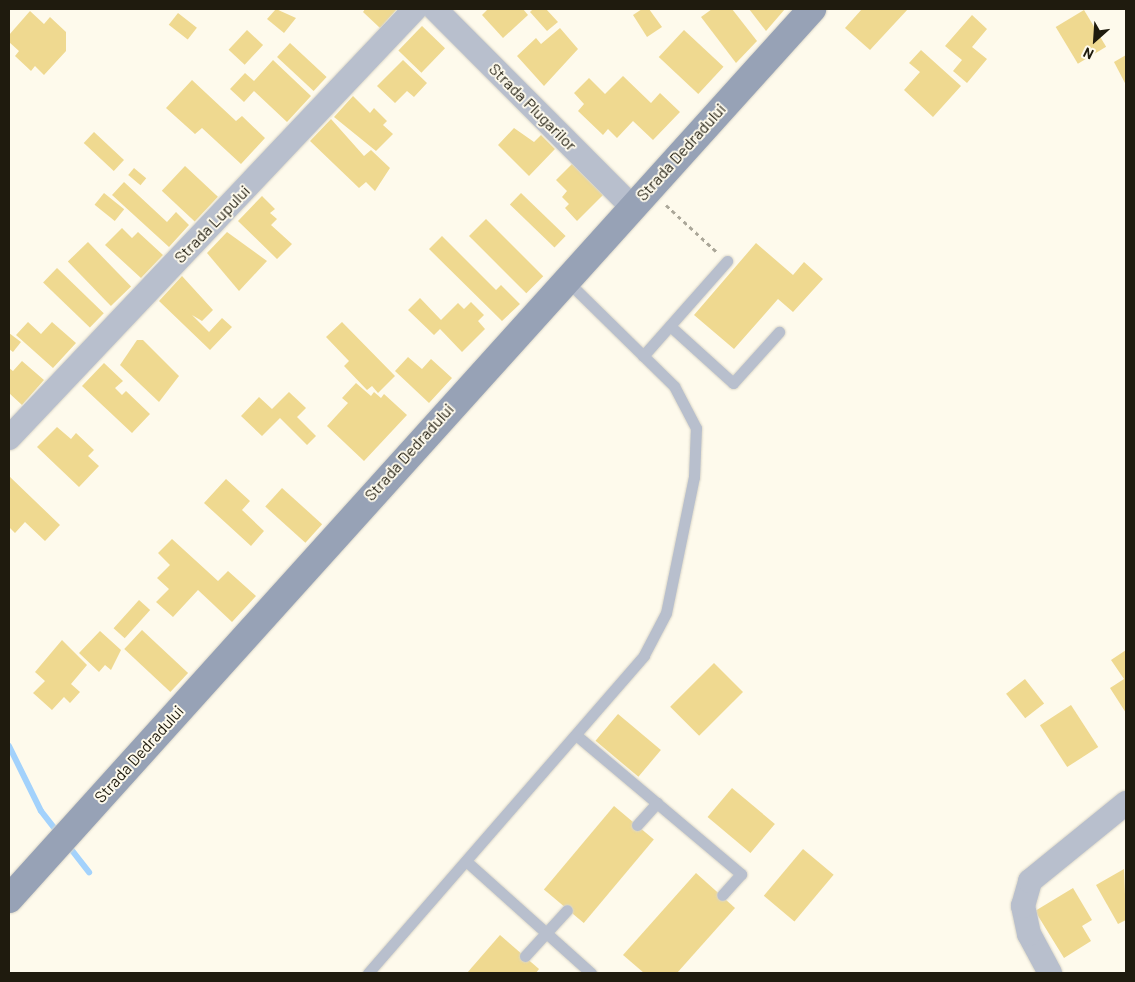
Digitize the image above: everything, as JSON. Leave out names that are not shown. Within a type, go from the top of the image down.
[{"type":"main road","name":"Strada Dedradului","points":[[9,899],[564,279],[812,9]]},
{"type":"street","name":"Strada Lupului","points":[[9,438],[415,9]]},
{"type":"street","name":"Strada Plugarilor","points":[[435,9],[639,197]]},
{"type":"street","points":[[1050,973],[1029,934],[1025,915],[1030,881],[1126,804]]},
{"type":"lane","points":[[643,356],[727,260]]},
{"type":"lane","points":[[368,973],[576,735],[656,637],[674,581],[694,477],[697,442],[692,415],[674,386],[564,279]]},
{"type":"lane","points":[[670,326],[733,384],[779,332]]},
{"type":"lane","points":[[576,735],[741,874],[722,895]]},
{"type":"lane","points":[[637,825],[657,803]]},
{"type":"lane","points":[[466,861],[591,973]]},
{"type":"lane","points":[[525,956],[567,910]]},
{"type":"path","points":[[639,197],[727,260]]},
{"type":"building","points":[[276,9],[296,18],[284,33],[267,19]]},
{"type":"building","points":[[365,9],[397,9],[380,28],[363,12]]},
{"type":"building","points":[[488,9],[523,9],[528,15],[503,38],[482,15]]},
{"type":"building","points":[[533,9],[546,9],[558,22],[547,31],[530,12]]},
{"type":"building","points":[[642,9],[649,9],[662,27],[647,37],[633,15]]},
{"type":"building","points":[[712,9],[732,9],[757,41],[736,63],[701,17]]},
{"type":"building","points":[[749,9],[785,9],[766,31]]},
{"type":"building","points":[[862,9],[908,9],[870,50],[845,28]]},
{"type":"building","points":[[1084,10],[1106,47],[1078,64],[1056,27]]},
{"type":"building","points":[[30,11],[44,24],[50,17],[66,32],[66,51],[44,75],[35,66],[31,71],[15,56],[19,51],[9,42],[9,35]]},
{"type":"building","points":[[178,13],[197,28],[188,40],[169,25]]},
{"type":"building","points":[[972,15],[987,29],[972,47],[987,59],[967,83],[953,71],[962,60],[945,46]]},
{"type":"building","points":[[422,26],[445,48],[421,73],[398,50]]},
{"type":"building","points":[[560,28],[578,49],[544,86],[517,56],[536,38],[541,44]]},
{"type":"building","points":[[247,30],[263,45],[245,65],[229,50]]},
{"type":"building","points":[[684,30],[723,67],[698,94],[659,57]]},
{"type":"building","points":[[290,43],[327,77],[314,91],[277,57]]},
{"type":"building","points":[[921,50],[961,86],[933,117],[904,90],[920,72],[909,63]]},
{"type":"building","points":[[1126,55],[1126,85],[1114,62]]},
{"type":"building","points":[[273,60],[311,96],[287,122],[254,91],[244,102],[230,89],[245,73],[254,81]]},
{"type":"building","points":[[403,60],[427,83],[414,97],[407,91],[395,103],[377,86]]},
{"type":"building","points":[[623,76],[651,103],[660,93],[680,112],[653,140],[633,121],[617,138],[608,129],[603,135],[578,111],[584,104],[574,93],[589,78],[605,94]]},
{"type":"building","points":[[192,80],[236,121],[242,116],[265,138],[241,164],[202,128],[195,134],[166,108]]},
{"type":"building","points":[[353,96],[370,113],[374,108],[387,121],[383,125],[393,134],[376,151],[334,117]]},
{"type":"building","points":[[331,119],[364,156],[371,150],[390,168],[375,191],[366,182],[359,188],[310,141]]},
{"type":"building","points":[[514,128],[534,142],[541,135],[555,149],[529,176],[498,145]]},
{"type":"building","points":[[94,132],[124,160],[114,171],[84,143]]},
{"type":"building","points":[[572,164],[603,195],[577,221],[565,208],[569,204],[562,197],[567,191],[556,180]]},
{"type":"building","points":[[185,166],[218,197],[195,222],[162,191]]},
{"type":"building","points":[[134,168],[146,178],[140,185],[128,175]]},
{"type":"building","points":[[124,182],[167,222],[176,212],[189,225],[169,247],[112,195]]},
{"type":"building","points":[[104,193],[124,209],[115,221],[95,205]]},
{"type":"building","points":[[521,193],[566,236],[554,248],[510,205]]},
{"type":"building","points":[[262,196],[275,209],[270,213],[277,219],[271,225],[292,244],[277,259],[238,221]]},
{"type":"building","points":[[486,219],[543,276],[526,293],[469,236]]},
{"type":"building","points":[[122,228],[132,238],[138,232],[163,255],[141,278],[105,245]]},
{"type":"building","points":[[227,232],[267,261],[239,291],[207,253]]},
{"type":"building","points":[[442,236],[496,290],[501,285],[520,304],[502,321],[429,249]]},
{"type":"building","points":[[88,242],[131,287],[111,306],[68,261]]},
{"type":"building","points":[[756,243],[793,275],[804,262],[823,279],[793,312],[778,299],[734,349],[694,315]]},
{"type":"building","points":[[57,268],[104,313],[90,328],[43,282]]},
{"type":"building","points":[[182,276],[213,310],[202,321],[192,315],[209,332],[222,318],[232,327],[210,350],[159,301]]},
{"type":"building","points":[[420,298],[441,320],[458,303],[464,309],[471,302],[484,315],[478,321],[485,329],[462,352],[440,329],[434,335],[408,310]]},
{"type":"building","points":[[28,322],[41,334],[52,322],[76,343],[53,368],[16,335]]},
{"type":"building","points":[[342,322],[395,376],[378,393],[372,386],[367,390],[344,366],[349,361],[326,337]]},
{"type":"building","points":[[9,333],[21,342],[13,352],[9,349]]},
{"type":"building","points":[[137,340],[143,340],[179,376],[159,402],[120,365]]},
{"type":"building","points":[[408,357],[422,369],[431,359],[452,378],[429,403],[395,371]]},
{"type":"building","points":[[22,361],[44,380],[22,405],[9,393],[9,368],[13,371]]},
{"type":"building","points":[[104,363],[123,381],[115,388],[122,395],[126,391],[150,414],[132,433],[82,386]]},
{"type":"building","points":[[356,383],[371,396],[374,392],[381,398],[384,394],[407,415],[364,461],[327,426],[348,403],[342,398]]},
{"type":"building","points":[[289,392],[306,408],[297,417],[316,436],[307,445],[280,418],[262,436],[241,416],[259,397],[272,409]]},
{"type":"building","points":[[57,427],[71,439],[76,433],[94,450],[88,456],[99,466],[79,487],[37,447]]},
{"type":"building","points":[[9,476],[60,525],[45,541],[25,522],[15,533],[9,527]]},
{"type":"building","points":[[226,479],[250,501],[242,510],[264,531],[251,546],[204,503]]},
{"type":"building","points":[[282,488],[322,524],[305,543],[265,507]]},
{"type":"building","points":[[172,539],[218,581],[228,571],[256,596],[232,622],[198,590],[173,617],[156,602],[169,589],[157,578],[170,565],[158,553]]},
{"type":"building","points":[[139,600],[150,610],[125,638],[114,628]]},
{"type":"building","points":[[142,630],[188,673],[170,692],[124,649]]},
{"type":"building","points":[[100,631],[121,650],[111,670],[105,665],[99,672],[79,653]]},
{"type":"building","points":[[62,640],[87,665],[71,684],[80,692],[70,703],[64,697],[52,710],[33,693],[45,681],[35,672]]},
{"type":"building","points":[[1126,650],[1126,713],[1110,688],[1124,679],[1111,660]]},
{"type":"building","points":[[714,663],[743,692],[699,736],[670,707]]},
{"type":"building","points":[[1025,679],[1044,703],[1025,718],[1006,694]]},
{"type":"building","points":[[1071,705],[1098,747],[1067,767],[1040,725]]},
{"type":"building","points":[[618,714],[661,750],[638,777],[596,741]]},
{"type":"building","points":[[732,788],[775,824],[750,853],[708,817]]},
{"type":"building","points":[[614,806],[654,839],[584,923],[544,889]]},
{"type":"building","points":[[803,849],[834,875],[794,921],[764,896]]},
{"type":"building","points":[[1124,869],[1126,920],[1118,924],[1096,885]]},
{"type":"building","points":[[696,873],[735,908],[677,973],[644,973],[623,955]]},
{"type":"building","points":[[1073,888],[1092,920],[1082,926],[1091,941],[1064,958],[1035,911]]},
{"type":"building","points":[[500,935],[539,969],[536,973],[467,973]]},
{"type":"waterway","points":[[9,746],[41,811],[59,834]]},
{"type":"waterway","points":[[67,844],[89,872]]}]
